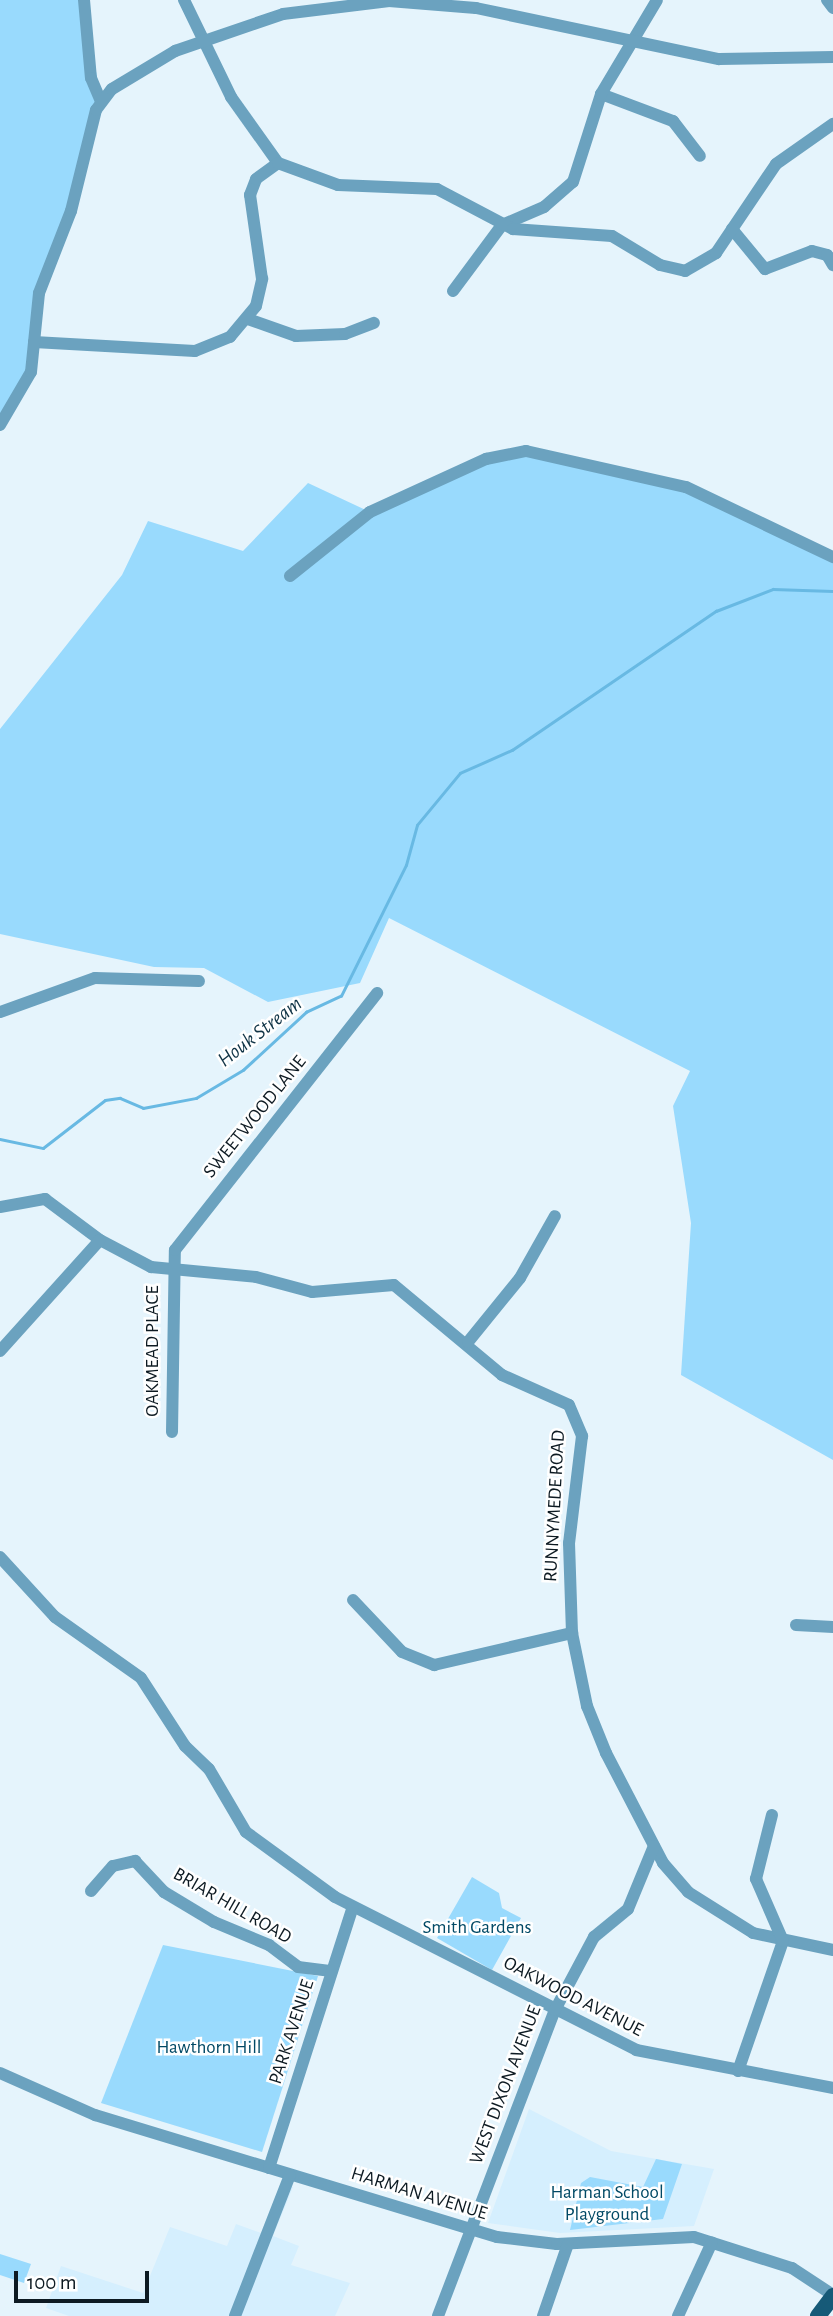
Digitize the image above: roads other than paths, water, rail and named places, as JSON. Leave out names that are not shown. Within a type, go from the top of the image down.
[{"type":"main road","points":[[818,2316],[833,2295]]},
{"type":"street","points":[[84,0],[91,78],[101,101]]},
{"type":"street","points":[[184,0],[231,97],[278,163],[338,185],[438,189],[502,225],[612,236],[660,265],[685,271],[710,260],[776,164],[833,124]]},
{"type":"street","points":[[453,291],[502,225],[544,207],[573,182],[601,94],[657,0]]},
{"type":"street","points":[[0,425],[26,387],[39,293],[71,211],[101,101],[152,62],[204,39],[283,14],[355,2],[478,4],[632,44],[751,62],[833,57]]},
{"type":"street","points":[[601,94],[673,121],[700,156]]},
{"type":"street","points":[[34,342],[195,352],[218,346],[248,319],[262,279],[250,195],[256,179],[278,163]]},
{"type":"street","points":[[732,229],[765,269],[803,253],[831,257]]},
{"type":"street","points":[[248,319],[296,336],[345,334],[374,323]]},
{"type":"street","points":[[290,576],[370,512],[515,451],[558,454],[686,487],[833,557]]},
{"type":"street","points":[[0,1013],[95,978],[199,981]]},
{"type":"street","name":"SWEETWOOD LANE","points":[[170,1270],[194,1226],[377,993]]},
{"type":"street","name":"RUNNYMEDE ROAD","points":[[0,1207],[45,1199],[100,1240],[170,1270],[256,1277],[312,1292],[394,1284],[468,1342],[502,1375],[561,1399],[580,1423],[569,1543],[572,1633],[597,1734],[654,1846],[674,1877],[705,1905],[742,1928],[783,1941],[833,1950]]},
{"type":"street","points":[[468,1342],[520,1278],[555,1216]]},
{"type":"street","points":[[0,1351],[100,1240]]},
{"type":"street","name":"OAKMEAD PLACE","points":[[170,1270],[172,1432]]},
{"type":"street","name":"OAKWOOD AVENUE","points":[[0,1557],[55,1618],[141,1678],[185,1746],[209,1769],[246,1832],[353,1907],[652,2056],[833,2088]]},
{"type":"street","points":[[353,1600],[401,1652],[434,1665],[572,1633]]},
{"type":"street","points":[[796,1625],[833,1627]]},
{"type":"street","points":[[738,2071],[783,1941],[757,1878],[772,1815]]},
{"type":"street","name":"WEST DIXON AVENUE","points":[[441,2315],[555,2010],[594,1937],[628,1909],[654,1846]]},
{"type":"street","name":"BRIAR HILL ROAD","points":[[91,1891],[113,1866],[135,1861],[164,1892],[214,1922],[269,1945],[298,1967],[332,1971]]},
{"type":"street","name":"PARK AVENUE","points":[[269,2168],[353,1907]]},
{"type":"street","name":"HARMAN AVENUE","points":[[0,2073],[74,2108],[472,2230],[568,2244],[680,2236],[712,2242],[792,2268],[833,2295]]},
{"type":"street","points":[[235,2316],[290,2175]]},
{"type":"street","points":[[678,2316],[712,2242]]},
{"type":"street","points":[[543,2316],[568,2244]]},
{"type":"waterway","name":"Houk Stream","points":[[0,1139],[43,1148],[105,1100],[120,1098],[143,1108],[196,1098],[243,1070],[306,1012],[341,996],[406,865],[417,825],[460,773],[512,750],[716,611],[773,589],[833,591]]},
{"type":"park label","name":"Smith Gardens","points":[[477,1928]]},
{"type":"park label","name":"Hawthorn Hill","points":[[209,2048]]},
{"type":"park label","name":"Harman School Playground","points":[[607,2204]]}]
